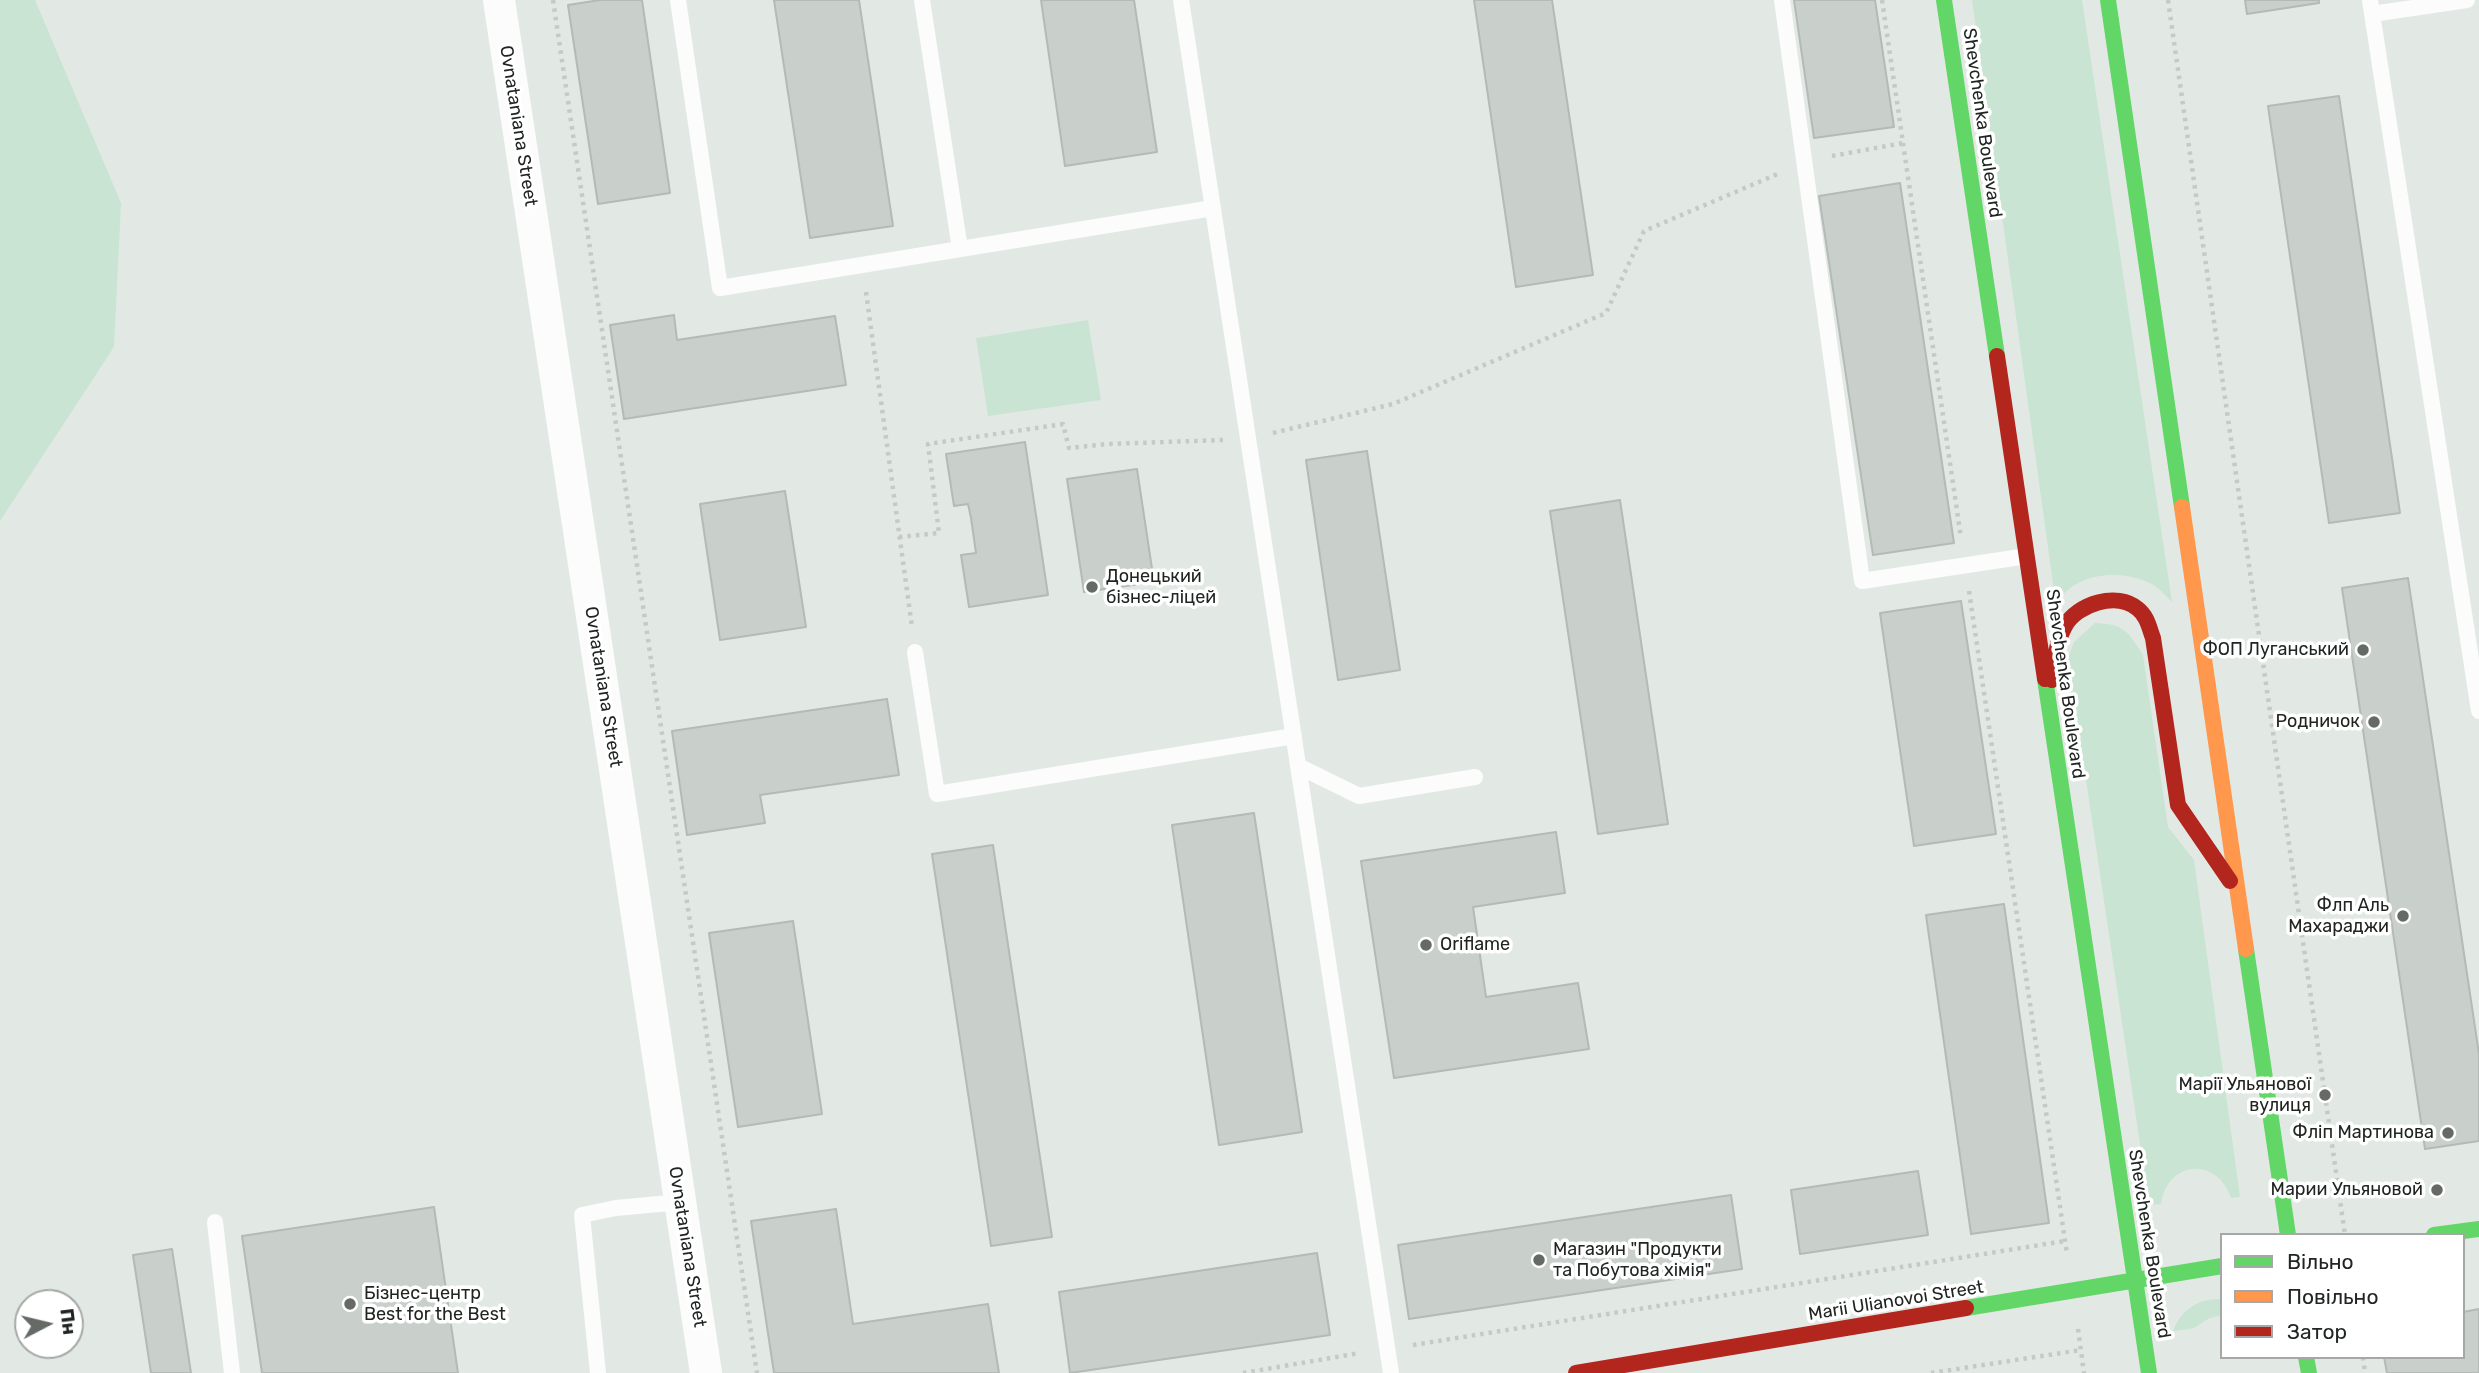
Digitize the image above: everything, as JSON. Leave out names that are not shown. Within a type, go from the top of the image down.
[{"type":"main road","name":"Shevchenka Boulevard","points":[[1944,0],[2149,1373]]},
{"type":"main road","points":[[2108,0],[2288,1233]]},
{"type":"main road","points":[[2048,703],[2060,639],[2068,621],[2105,599],[2126,602],[2144,615],[2153,638],[2178,805],[2236,892]]},
{"type":"main road","points":[[2449,1233],[2479,1229]]},
{"type":"main road","name":"Marii Ulianovoi Street","points":[[1576,1373],[2220,1266]]},
{"type":"street","name":"Ovnataniana Street","points":[[499,0],[706,1373]]},
{"type":"lane","points":[[678,0],[720,288],[1213,208]]},
{"type":"lane","points":[[922,0],[960,249]]},
{"type":"lane","points":[[1181,0],[1391,1373]]},
{"type":"lane","points":[[1782,0],[1862,581],[2027,556]]},
{"type":"lane","points":[[2467,0],[2371,7],[2479,711]]},
{"type":"lane","points":[[915,652],[937,794],[1293,736]]},
{"type":"lane","points":[[1298,766],[1359,796],[1475,777]]},
{"type":"lane","points":[[598,1373],[582,1215],[615,1208],[680,1202]]},
{"type":"lane","points":[[215,1222],[232,1373]]},
{"type":"path","points":[[553,0],[757,1373]]},
{"type":"path","points":[[1882,0],[2084,1373]]},
{"type":"path","points":[[2168,0],[2345,1233]]},
{"type":"path","points":[[899,537],[939,533],[928,444],[1063,424],[1069,449],[1107,444],[1248,439],[1393,404],[1606,313],[1644,231],[1805,161],[1903,144]]},
{"type":"path","points":[[862,264],[915,652]]},
{"type":"path","points":[[1243,1373],[2065,1241]]},
{"type":"path","points":[[1931,1373],[2081,1350]]},
{"type":"green space","points":[[0,0],[35,0],[121,203],[114,347],[0,521]]},
{"type":"green space","points":[[1972,0],[2082,0],[2172,602],[2152,584],[2112,575],[2085,580],[2064,594],[2056,605]]},
{"type":"green space","points":[[1088,320],[1101,400],[988,416],[976,338]]},
{"type":"green space","points":[[2095,623],[2113,625],[2124,630],[2143,655],[2168,827],[2194,860],[2240,1197],[2231,1198],[2224,1184],[2215,1175],[2193,1169],[2172,1179],[2165,1189],[2161,1204],[2149,1205],[2068,658],[2074,642]]},
{"type":"green space","points":[[2220,1299],[2220,1316],[2210,1318],[2194,1328],[2173,1331],[2176,1323],[2192,1306]]},
{"type":"building","points":[[600,0],[642,0],[670,193],[598,204],[568,5]]},
{"type":"building","points":[[774,0],[859,0],[893,226],[810,238]]},
{"type":"building","points":[[1041,0],[1134,0],[1157,152],[1065,166]]},
{"type":"building","points":[[1474,0],[1552,0],[1593,275],[1516,287]]},
{"type":"building","points":[[1794,0],[1875,0],[1894,127],[1814,138]]},
{"type":"building","points":[[2245,0],[2319,0],[2319,3],[2247,14]]},
{"type":"building","points":[[2339,96],[2400,513],[2329,523],[2268,106]]},
{"type":"building","points":[[1900,183],[1954,543],[1873,555],[1819,196]]},
{"type":"building","points":[[674,315],[677,340],[835,316],[846,385],[624,419],[610,325]]},
{"type":"building","points":[[1025,442],[1048,595],[969,607],[961,555],[976,553],[971,518],[968,504],[954,506],[946,454]]},
{"type":"building","points":[[1367,451],[1400,670],[1338,680],[1306,460]]},
{"type":"building","points":[[1137,469],[1154,582],[1084,592],[1067,479]]},
{"type":"building","points":[[785,491],[806,627],[720,640],[700,504]]},
{"type":"building","points":[[1620,500],[1668,824],[1598,834],[1550,511]]},
{"type":"building","points":[[2408,578],[2479,1054],[2479,1141],[2425,1149],[2342,588]]},
{"type":"building","points":[[1961,601],[1996,834],[1914,846],[1880,613]]},
{"type":"building","points":[[887,699],[899,775],[760,795],[765,823],[687,835],[672,731]]},
{"type":"building","points":[[1254,813],[1302,1132],[1219,1145],[1172,825]]},
{"type":"building","name":"Oriflame","points":[[1556,832],[1565,893],[1473,907],[1486,997],[1578,983],[1589,1049],[1394,1078],[1361,861]]},
{"type":"building","points":[[993,845],[1052,1237],[991,1246],[932,854]]},
{"type":"building","points":[[2004,904],[2049,1223],[1971,1234],[1926,915]]},
{"type":"building","points":[[793,921],[822,1114],[738,1127],[709,933]]},
{"type":"building","points":[[1918,1171],[1928,1235],[1800,1254],[1791,1190]]},
{"type":"building","points":[[1731,1195],[1742,1269],[1409,1319],[1398,1245]]},
{"type":"building","name":"Бізнес-центр Best for the Best","points":[[434,1207],[458,1373],[262,1373],[242,1236]]},
{"type":"building","points":[[836,1209],[853,1324],[988,1304],[999,1373],[774,1373],[751,1221]]},
{"type":"building","points":[[172,1249],[191,1373],[151,1373],[133,1255]]},
{"type":"building","points":[[1317,1253],[1330,1335],[1070,1373],[1059,1292]]},
{"type":"building","points":[[2479,1309],[2479,1373],[2387,1373],[2384,1359],[2465,1359],[2465,1312]]},
{"type":"traffic: fast","points":[[1944,0],[1997,356]]},
{"type":"traffic: fast","points":[[2108,0],[2182,507]]},
{"type":"traffic: fast","points":[[2045,679],[2149,1373]]},
{"type":"traffic: fast","points":[[2246,949],[2288,1233]]},
{"type":"traffic: fast","points":[[2449,1233],[2479,1229]]},
{"type":"traffic: fast","points":[[1966,1308],[2220,1266]]},
{"type":"traffic: fast","points":[[2306,1359],[2309,1373]]},
{"type":"traffic: slow","points":[[2182,507],[2246,949]]},
{"type":"traffic: jam","points":[[1997,356],[2045,679]]},
{"type":"traffic: jam","points":[[2052,680],[2062,632],[2071,618],[2088,606],[2109,601],[2129,604],[2141,612],[2153,638],[2178,805],[2230,881]]},
{"type":"traffic: jam","points":[[1576,1373],[1966,1308]]},
{"type":"place","name":"Донецький бізнес-ліцей","points":[[1092,587]]},
{"type":"place","name":"ФОП Луганський","points":[[2363,650]]},
{"type":"place","name":"Родничок","points":[[2374,722]]},
{"type":"place","name":"Флп Аль Махараджи","points":[[2403,916]]},
{"type":"place","name":"Oriflame","points":[[1426,945]]},
{"type":"place","name":"Марії Ульянової вулиця","points":[[2325,1095]]},
{"type":"place","name":"Фліп Мартинова","points":[[2448,1133]]},
{"type":"place","name":"Марии Ульяновой","points":[[2437,1190]]},
{"type":"place","name":"Магазин \"Продукти та Побутова хімія\"","points":[[1539,1260]]},
{"type":"place","name":"Бізнес-центр Best for the Best","points":[[350,1304]]}]
